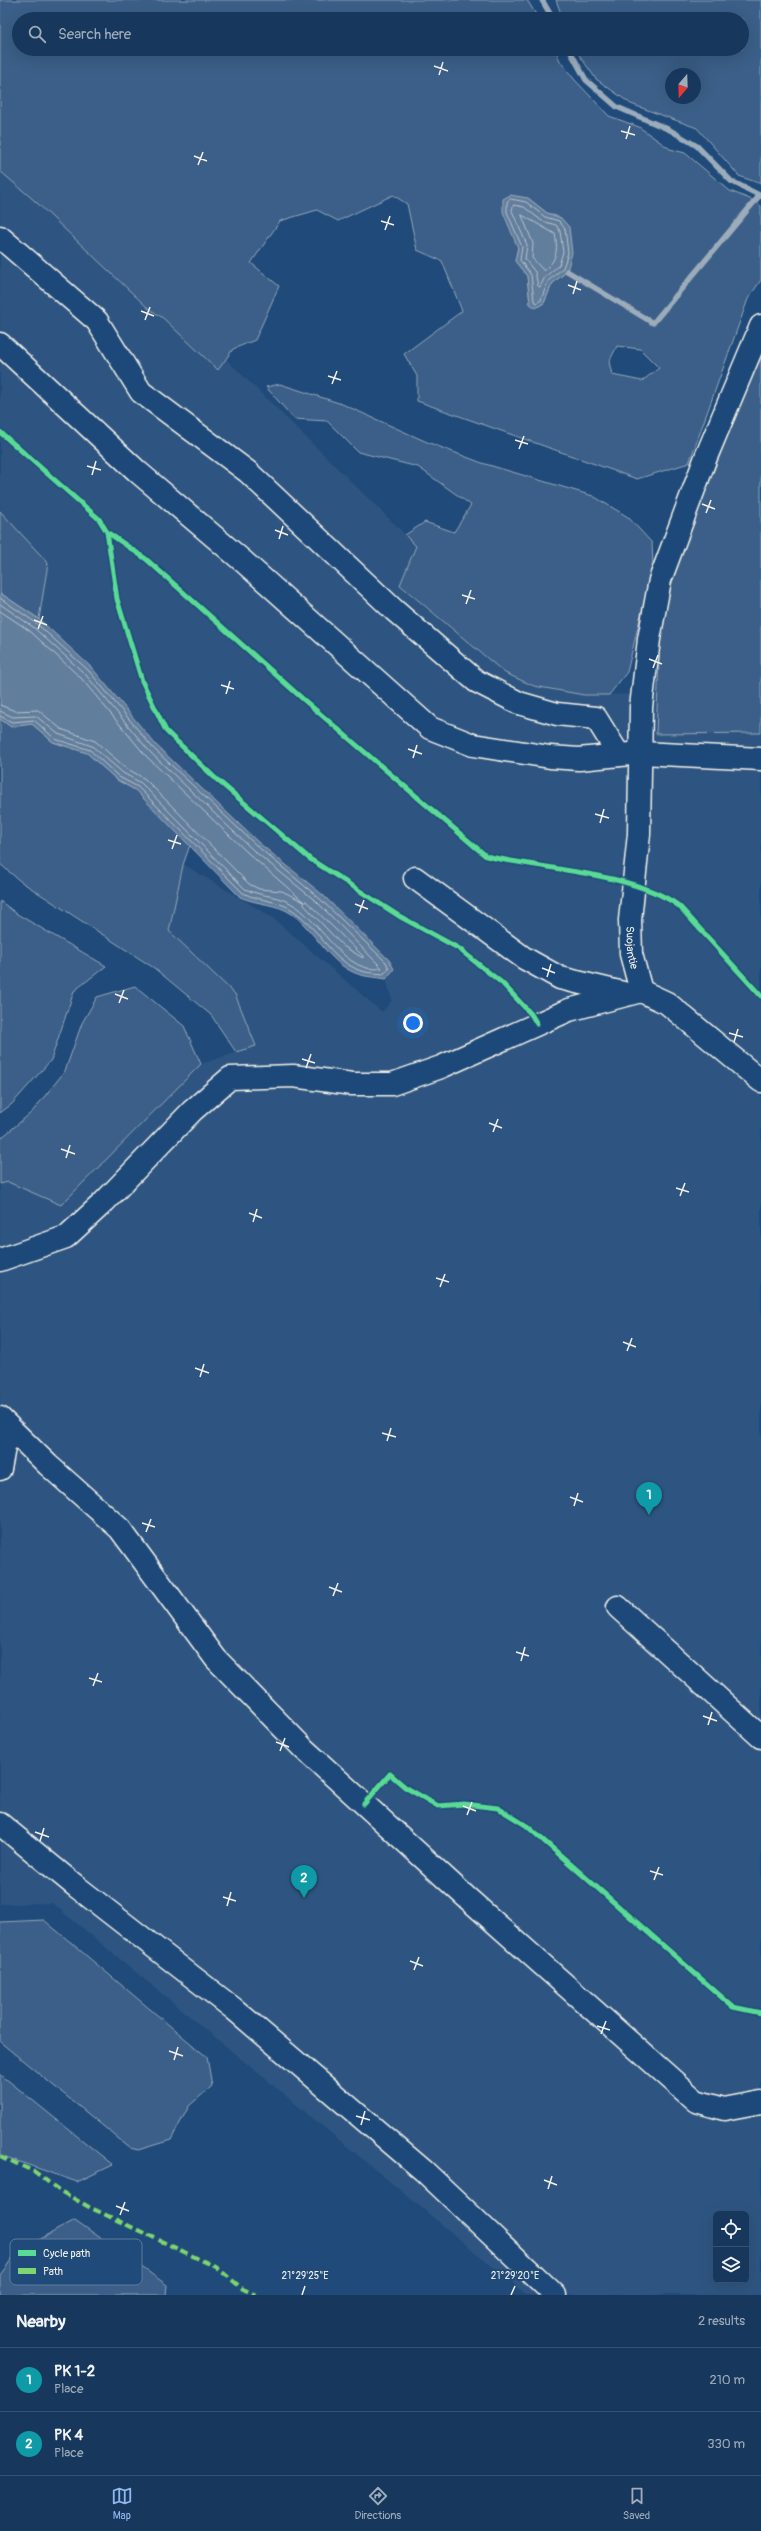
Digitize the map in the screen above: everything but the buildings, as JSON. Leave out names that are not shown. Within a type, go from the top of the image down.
[{"type":"lane","points":[[0,237],[97,321],[141,392],[248,472],[394,610],[476,681],[519,702],[557,714],[596,718],[619,755]]},
{"type":"lane","name":"Suojantie","points":[[635,992],[631,954],[630,920],[639,834],[641,707],[649,639],[660,580],[706,457],[761,326]]},
{"type":"lane","points":[[0,344],[138,472],[244,562],[430,728],[473,745],[550,757],[579,759],[641,753],[761,759]]},
{"type":"lane","points":[[415,878],[524,958],[560,978],[635,992],[667,1003],[761,1081]]},
{"type":"lane","points":[[0,1260],[66,1237],[104,1202],[192,1111],[230,1078],[293,1076],[352,1084],[392,1084],[441,1067],[569,1010],[635,992]]},
{"type":"lane","points":[[0,1469],[4,1422]]},
{"type":"lane","points":[[4,1422],[120,1529],[216,1659],[293,1738],[465,1896],[696,2101],[724,2109],[761,2102]]},
{"type":"lane","points":[[618,1607],[761,1737]]},
{"type":"lane","points":[[0,1824],[77,1887],[234,2009],[424,2171],[555,2295]]},
{"type":"shaded area","points":[[0,0],[527,0],[535,12],[12,12],[12,56],[558,56],[574,79],[609,116],[639,127],[670,149],[685,153],[730,191],[755,201],[761,206],[761,280],[748,299],[689,463],[637,479],[417,401],[417,376],[404,354],[462,311],[442,261],[417,250],[407,204],[393,195],[338,221],[317,210],[280,221],[251,263],[279,286],[255,340],[233,349],[218,370],[163,318],[148,308],[35,201],[0,171]],"holes":[[[528,198],[547,213],[561,218],[567,271],[552,284],[544,303],[530,303],[527,276],[515,261]],[[617,346],[640,349],[659,368],[642,381],[612,375],[609,362]]]},
{"type":"shaded area","points":[[556,0],[761,0],[761,184],[739,176],[697,128],[631,104],[596,79],[580,56],[749,56],[749,12],[560,12]]},
{"type":"shaded area","points":[[0,171],[35,201],[148,308],[163,318],[218,369],[226,359],[416,545],[400,586],[505,673],[534,686],[584,695],[657,694],[656,733],[761,733],[761,2295],[527,2295],[52,1903],[0,1904],[0,1184],[8,1182],[61,1205],[201,1064],[256,1046],[235,994],[169,931],[183,864],[273,918],[382,1012],[392,1000],[386,979],[394,969],[389,960],[323,895],[259,843],[156,745],[92,668],[39,619],[48,563],[0,511]]},
{"type":"shaded area","points":[[761,355],[761,733],[656,734],[660,636],[677,560]]},
{"type":"shaded area","points":[[280,384],[342,404],[427,442],[482,463],[593,496],[628,517],[652,543],[653,565],[627,672],[609,695],[584,695],[534,686],[505,673],[400,585],[416,546],[405,535],[425,522],[454,532],[471,505],[418,467],[358,452],[327,421],[294,419],[266,387]]},
{"type":"shaded area","points":[[0,511],[48,563],[39,619],[0,593]]},
{"type":"shaded area","points":[[0,719],[11,726],[32,724],[53,742],[87,753],[117,780],[135,790],[190,845],[183,865],[169,931],[235,994],[256,1046],[236,1052],[211,1015],[154,968],[20,881],[0,864]]},
{"type":"shaded area","points":[[0,901],[17,914],[106,966],[74,991],[51,1060],[12,1104],[0,1113]]},
{"type":"shaded area","points":[[135,986],[184,1026],[201,1064],[61,1205],[8,1182],[0,1184],[0,1139],[32,1112],[65,1071],[82,1023],[97,997]]},
{"type":"shaded area","points":[[44,1920],[207,2057],[212,2086],[189,2106],[171,2140],[138,2150],[130,2148],[0,2042],[0,1922]]},
{"type":"shaded area","points":[[0,2074],[113,2165],[77,2182],[0,2155]]},
{"type":"shaded area","points":[[75,2220],[102,2239],[41,2239]]},
{"type":"shaded area","points":[[10,2261],[10,2285],[142,2285],[142,2267],[167,2285],[166,2295],[0,2295],[0,2275]]},
{"type":"water","points":[[510,195],[528,198],[547,213],[561,218],[569,227],[572,253],[567,271],[552,284],[544,303],[536,308],[530,304],[527,276],[515,261],[518,248],[503,212],[503,199]]},
{"type":"water","points":[[0,593],[39,619],[92,668],[156,745],[259,843],[323,895],[389,960],[394,969],[386,979],[362,975],[345,968],[329,954],[300,921],[286,910],[240,897],[135,790],[117,780],[87,753],[53,742],[32,724],[11,727],[0,719]]},
{"type":"waterway","points":[[542,0],[549,12]]},
{"type":"waterway","points":[[573,56],[586,80],[617,107],[670,130],[697,146],[731,181],[761,196]]},
{"type":"waterway","points":[[567,271],[653,323],[760,195]]},
{"type":"marked path","points":[[0,2156],[35,2172],[60,2191],[89,2207],[216,2267],[243,2289],[256,2295]]},
{"type":"cycle path","points":[[0,432],[99,519],[107,532],[146,559],[304,700],[486,856],[613,879],[638,886],[660,895],[679,906],[761,996]]},
{"type":"cycle path","points":[[107,532],[117,599],[142,681],[166,731],[215,778],[310,859],[399,916],[458,948],[502,983],[531,1014],[537,1024]]},
{"type":"cycle path","points":[[364,1804],[390,1774],[405,1787],[438,1806],[464,1804],[498,1808],[527,1826],[733,2007],[761,2013]]},
{"type":"place","name":"PK 1-2","points":[[649,1515]]},
{"type":"place","name":"PK 4","points":[[304,1898]]}]
